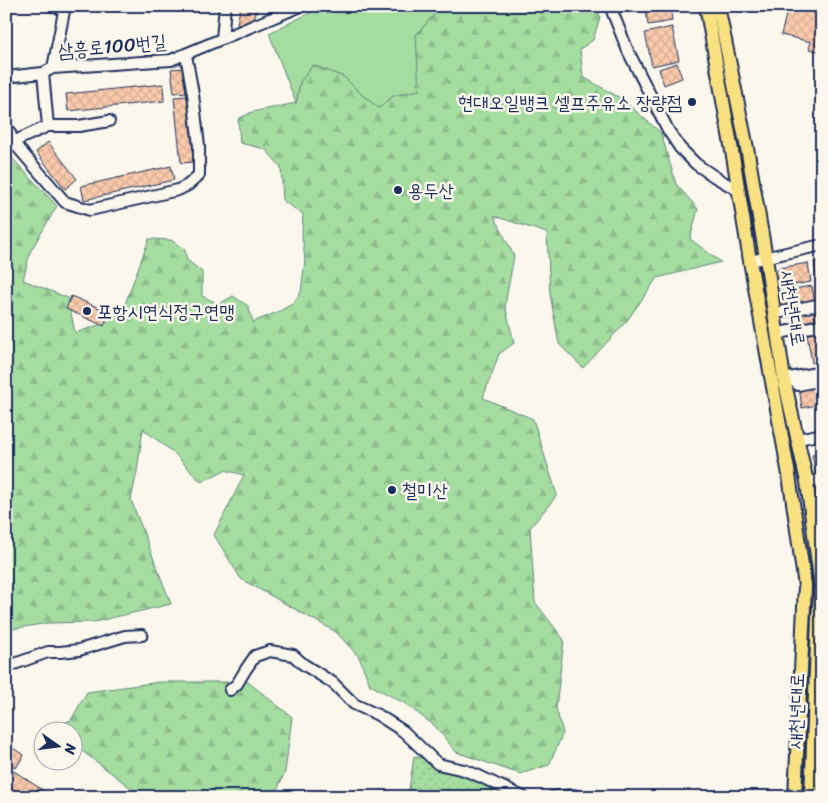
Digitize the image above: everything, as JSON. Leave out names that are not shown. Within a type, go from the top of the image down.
[{"type":"main road","name":"새천년대로","points":[[706,6],[789,475],[804,586],[795,797]]},
{"type":"main road","name":"새천년대로","points":[[718,6],[748,153],[778,337],[788,379],[807,482],[822,586],[818,618],[817,771],[811,797]]},
{"type":"main road","points":[[804,586],[822,586]]},
{"type":"street","points":[[53,6],[64,7],[54,68]]},
{"type":"street","points":[[222,39],[225,6]]},
{"type":"street","name":"삼흥로100번길","points":[[6,77],[43,73],[54,68],[171,60],[302,6]]},
{"type":"street","points":[[610,6],[628,51],[668,130],[680,148],[696,164],[739,191]]},
{"type":"street","points":[[6,126],[13,142],[65,202],[90,210],[178,190],[188,185],[199,175],[199,146],[186,55]]},
{"type":"street","points":[[43,73],[48,126]]},
{"type":"street","points":[[13,142],[48,126],[79,126],[109,121]]},
{"type":"street","points":[[750,261],[822,246]]},
{"type":"street","points":[[774,313],[817,305],[820,307],[822,318]]},
{"type":"street","points":[[778,337],[784,332],[817,326],[822,322]]},
{"type":"street","points":[[788,379],[822,372]]},
{"type":"street","points":[[788,379],[798,385],[822,380]]},
{"type":"street","points":[[798,438],[822,434]]},
{"type":"street","points":[[807,482],[822,480]]},
{"type":"street","points":[[6,667],[48,652],[79,650],[125,636],[142,635]]},
{"type":"street","points":[[230,690],[237,684],[255,656],[270,651],[293,655],[303,664],[333,682],[354,704],[378,715],[403,731],[438,764],[464,770],[523,797]]},
{"type":"street","points":[[553,797],[577,796]]},
{"type":"green space","points":[[324,6],[442,6],[416,35],[419,90],[393,96],[379,108],[344,77],[313,65],[300,82],[296,103],[269,33]]},
{"type":"green space","points":[[442,6],[597,6],[600,17],[593,40],[580,49],[583,77],[622,99],[661,133],[676,184],[698,209],[690,239],[721,262],[657,278],[626,322],[583,368],[559,344],[550,294],[547,233],[494,216],[514,256],[505,305],[514,343],[499,354],[483,398],[533,419],[557,495],[530,528],[535,602],[564,640],[556,708],[563,733],[549,765],[520,774],[456,752],[435,726],[404,703],[370,685],[359,657],[336,632],[241,579],[214,535],[244,475],[225,470],[201,482],[174,453],[143,429],[131,500],[171,604],[94,622],[48,623],[6,630],[6,141],[13,159],[57,206],[30,252],[23,280],[68,298],[75,333],[111,321],[124,307],[149,239],[171,240],[185,250],[187,260],[202,272],[202,296],[219,304],[233,296],[248,306],[253,322],[292,304],[301,292],[305,260],[302,235],[303,214],[283,201],[281,167],[265,149],[240,143],[238,119],[252,112],[296,103],[300,82],[313,65],[344,77],[379,108],[393,96],[404,93],[416,35]]},
{"type":"green space","points":[[160,682],[248,682],[292,717],[285,772],[274,797],[140,797],[139,794],[82,751],[82,720],[71,720],[87,692]]},
{"type":"green space","points":[[414,756],[510,782],[506,797],[440,797],[409,790]]},
{"type":"building","points":[[241,6],[257,6],[253,26],[237,23]]},
{"type":"building","points":[[645,6],[670,6],[672,21],[648,25]]},
{"type":"building","points":[[788,7],[818,14],[820,8],[822,8],[822,52],[809,49],[811,42],[781,35]]},
{"type":"building","points":[[672,27],[679,60],[652,66],[645,33]]},
{"type":"building","points":[[677,63],[682,78],[664,85],[659,69]]},
{"type":"building","points":[[184,68],[187,92],[174,93],[171,69]]},
{"type":"building","points":[[163,84],[164,101],[68,111],[66,94]]},
{"type":"building","points":[[187,96],[194,162],[181,163],[174,97]]},
{"type":"building","points":[[48,142],[77,179],[65,189],[36,152]]},
{"type":"building","points":[[171,166],[174,180],[84,200],[81,186]]},
{"type":"building","points":[[822,261],[822,281],[817,282],[814,262]]},
{"type":"building","points":[[808,263],[811,282],[775,288],[774,277],[779,268]]},
{"type":"building","points":[[812,286],[815,303],[778,309],[775,292]]},
{"type":"building","name":"포항시연식정구연맹","points":[[71,296],[109,312],[104,326],[66,309]]},
{"type":"building","points":[[817,307],[818,322],[800,326],[798,310]]},
{"type":"building","points":[[822,327],[822,361],[812,363],[806,329]]},
{"type":"building","points":[[822,383],[822,404],[802,408],[799,387]]},
{"type":"building","points":[[822,453],[822,473],[816,474],[812,455]]},
{"type":"building","points":[[6,744],[24,755],[16,768],[6,762]]},
{"type":"building","points":[[14,771],[53,797],[26,797],[6,784]]},
{"type":"place","name":"현대오일뱅크 셀프주유소 장량점","points":[[692,102]]},
{"type":"place","name":"용두산","points":[[398,190]]},
{"type":"place","name":"포항시연식정구연맹","points":[[87,311]]},
{"type":"place","name":"철미산","points":[[392,490]]}]
